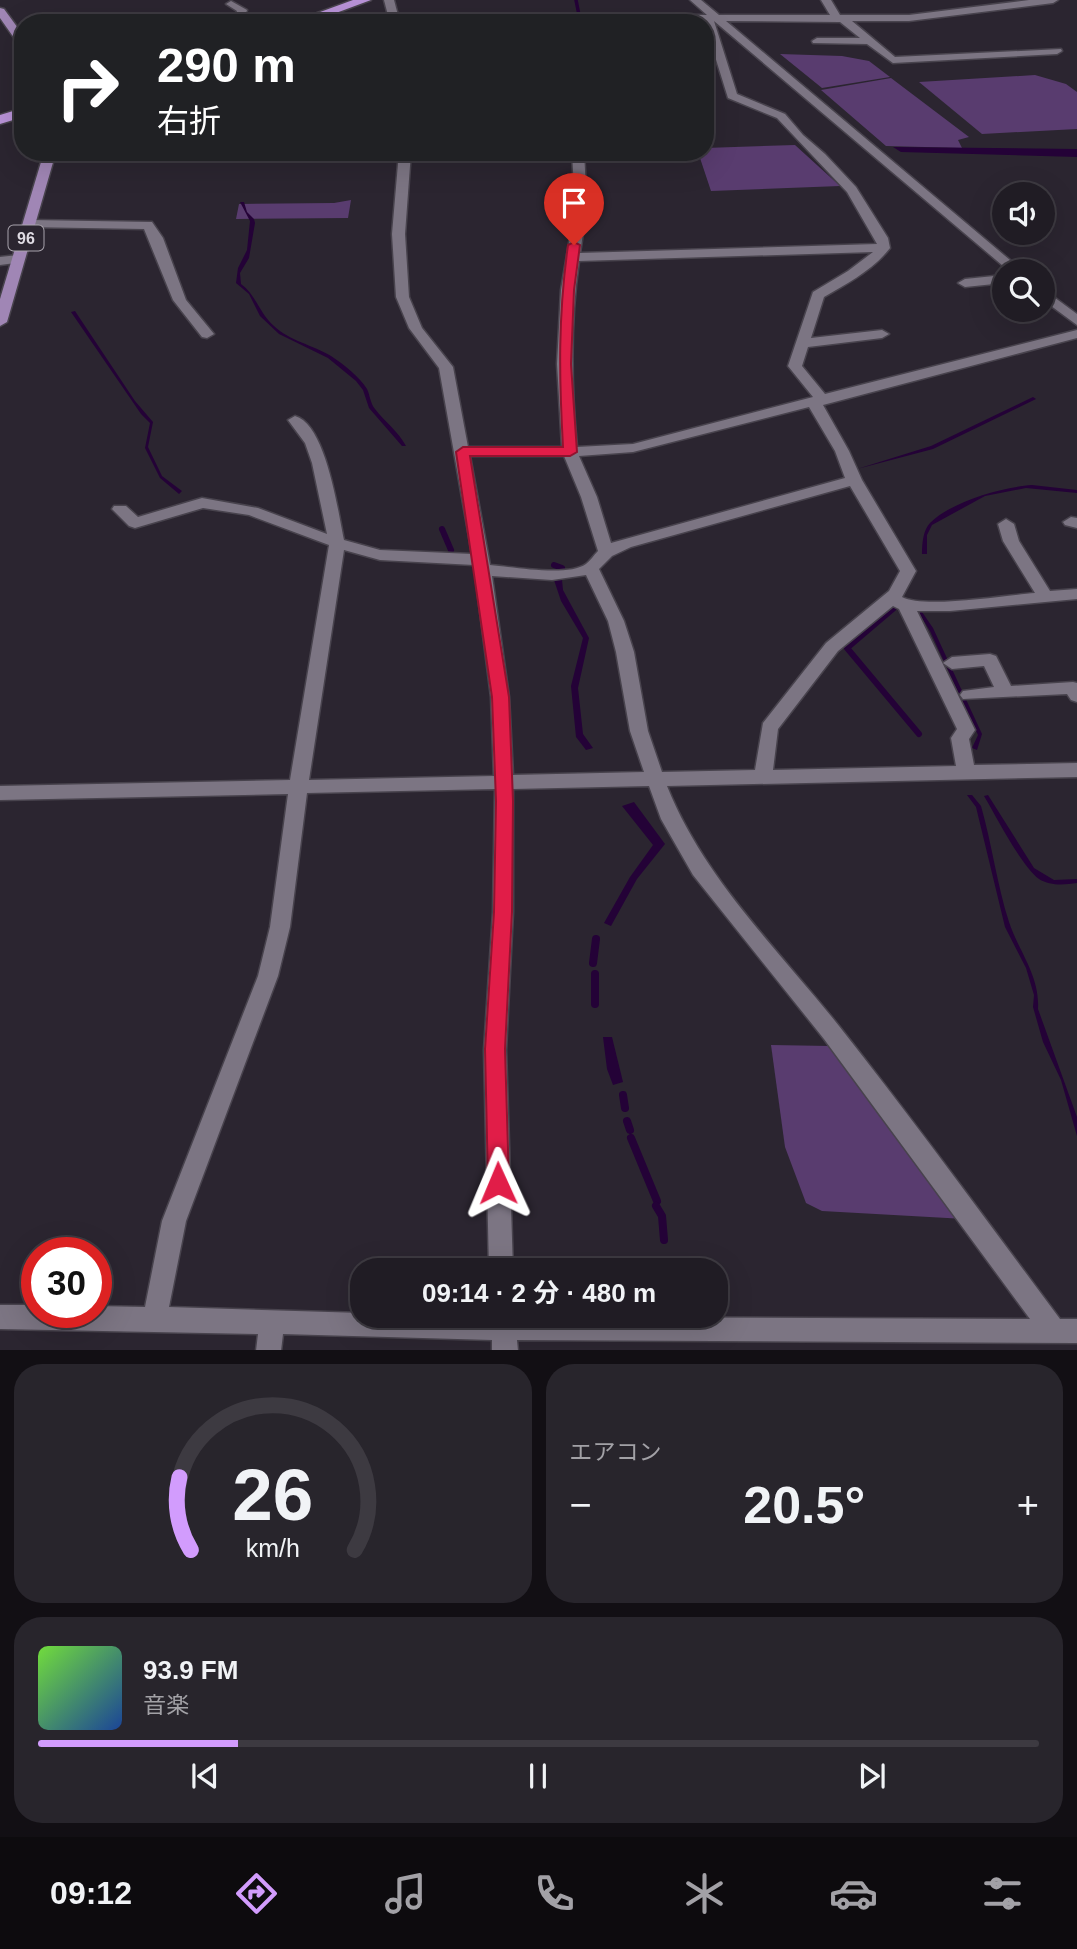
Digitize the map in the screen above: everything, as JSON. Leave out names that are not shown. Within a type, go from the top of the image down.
[{"type":"highway","points":[[323,14],[365,0]]},
{"type":"main road","points":[[0,11],[14,30]]},
{"type":"main road","name":"96","points":[[0,323],[48,161]]},
{"type":"street","points":[[695,0],[708,14]]},
{"type":"street","points":[[826,0],[841,19],[893,60],[1057,51]]},
{"type":"street","points":[[714,20],[909,18],[1019,2],[1054,0]]},
{"type":"street","points":[[231,4],[242,10],[240,14]]},
{"type":"street","points":[[714,20],[719,62],[732,96],[781,116],[852,190],[884,248]]},
{"type":"street","points":[[714,20],[1003,259]]},
{"type":"street","points":[[817,41],[870,41]]},
{"type":"street","points":[[714,62],[719,62]]},
{"type":"street","points":[[404,161],[398,241],[403,295],[408,314],[426,344],[446,367],[482,566],[500,697],[504,781],[503,912],[495,1049],[501,1258]]},
{"type":"street","points":[[578,161],[581,208],[568,290],[564,364],[570,452],[589,497],[606,552]]},
{"type":"street","points":[[30,225],[148,225],[156,232],[163,260],[178,297],[187,312],[207,334]]},
{"type":"street","points":[[573,257],[884,248]]},
{"type":"street","points":[[884,248],[855,274],[818,295],[795,366],[819,402],[854,480],[908,570],[899,602],[966,730],[960,738],[967,773]]},
{"type":"street","points":[[0,261],[19,259]]},
{"type":"street","points":[[965,283],[992,280]]},
{"type":"street","points":[[1055,303],[1077,321]]},
{"type":"street","points":[[803,343],[882,334]]},
{"type":"street","points":[[463,452],[570,452],[633,448],[1077,334]]},
{"type":"street","points":[[155,1317],[174,1221],[268,976],[280,927],[298,787],[337,543],[320,463],[312,442],[295,420]]},
{"type":"street","points":[[120,509],[135,523],[202,503],[252,511],[337,543],[380,555],[461,556],[482,566],[552,575],[591,568],[606,552],[625,543],[854,480]]},
{"type":"street","points":[[1006,524],[1012,541],[1045,596]]},
{"type":"street","points":[[591,568],[616,621],[625,652],[639,731],[655,778],[671,819],[700,870],[1066,1331]]},
{"type":"street","points":[[763,778],[769,728],[832,647],[899,602],[950,606],[1077,594]]},
{"type":"street","points":[[952,663],[990,660],[1006,693]]},
{"type":"street","points":[[969,695],[1073,688],[1077,696]]},
{"type":"street","points":[[0,793],[1077,770]]},
{"type":"street","points":[[0,1317],[155,1317],[503,1332],[1066,1331]]},
{"type":"street","points":[[268,1350],[271,1322]]},
{"type":"shaded area","points":[[780,54],[842,56],[869,61],[890,77],[822,88]]},
{"type":"shaded area","points":[[1035,75],[1066,84],[1077,92],[1077,129],[982,134],[919,82]]},
{"type":"shaded area","points":[[891,78],[969,137],[958,140],[962,148],[886,146],[821,90]]},
{"type":"shaded area","points":[[795,145],[840,186],[711,191],[701,161],[714,161],[714,148]]},
{"type":"shaded area","points":[[893,147],[1077,149],[1077,157],[901,152]]},
{"type":"shaded area","points":[[351,200],[348,218],[236,219],[239,204],[334,203]]},
{"type":"shaded area","points":[[240,202],[244,202],[255,223],[249,258],[240,273],[241,284],[280,331],[331,356],[356,375],[367,389],[375,409],[406,446],[402,446],[369,408],[363,390],[356,381],[328,358],[279,334],[260,316],[249,294],[236,283],[238,268],[247,250],[250,221]]},
{"type":"shaded area","points":[[75,311],[135,401],[153,422],[148,447],[162,476],[182,491],[179,494],[160,478],[145,448],[150,423],[141,414],[71,312]]},
{"type":"shaded area","points":[[1033,397],[1036,399],[933,449],[857,469],[931,446]]},
{"type":"shaded area","points":[[1032,485],[1077,490],[1077,493],[1026,488],[985,496],[932,525],[927,535],[927,554],[922,554],[926,529],[951,508],[978,496]]},
{"type":"shaded area","points":[[554,580],[562,580],[563,590],[589,638],[578,688],[583,734],[593,748],[586,750],[576,737],[571,686],[583,638],[561,601]]},
{"type":"shaded area","points":[[920,609],[933,628],[982,734],[977,750],[972,748],[978,735],[930,631],[917,610]]},
{"type":"shaded area","points":[[967,795],[972,795],[981,806],[1005,908],[1036,986],[1038,1009],[1077,1117],[1077,1136],[1061,1080],[1043,1042],[1026,968],[1005,927],[976,807]]},
{"type":"shaded area","points":[[988,795],[1034,868],[1054,880],[1077,879],[1077,883],[1048,883],[1032,873],[1017,853],[984,796]]},
{"type":"shaded area","points":[[634,802],[665,844],[637,879],[611,926],[604,923],[630,877],[653,845],[622,806]]},
{"type":"shaded area","points":[[603,1037],[612,1037],[623,1082],[613,1085],[607,1069]]},
{"type":"shaded area","points":[[771,1045],[830,1046],[965,1219],[822,1211],[806,1203],[785,1147]]},
{"type":"waterway","points":[[576,0],[579,14]]},
{"type":"waterway","points":[[442,529],[451,550]]},
{"type":"waterway","points":[[554,565],[562,568]]},
{"type":"waterway","points":[[894,608],[847,648],[919,734]]},
{"type":"waterway","points":[[593,963],[596,939]]},
{"type":"waterway","points":[[595,974],[595,1004]]},
{"type":"waterway","points":[[623,1095],[625,1108]]},
{"type":"waterway","points":[[627,1121],[630,1130]]},
{"type":"waterway","points":[[631,1138],[657,1201]]},
{"type":"waterway","points":[[656,1206],[662,1216],[664,1240]]},
{"type":"route","points":[[498,1183],[495,1049],[503,912],[504,801],[500,697],[483,570],[463,452],[570,452],[564,364],[568,290],[574,245]]}]
